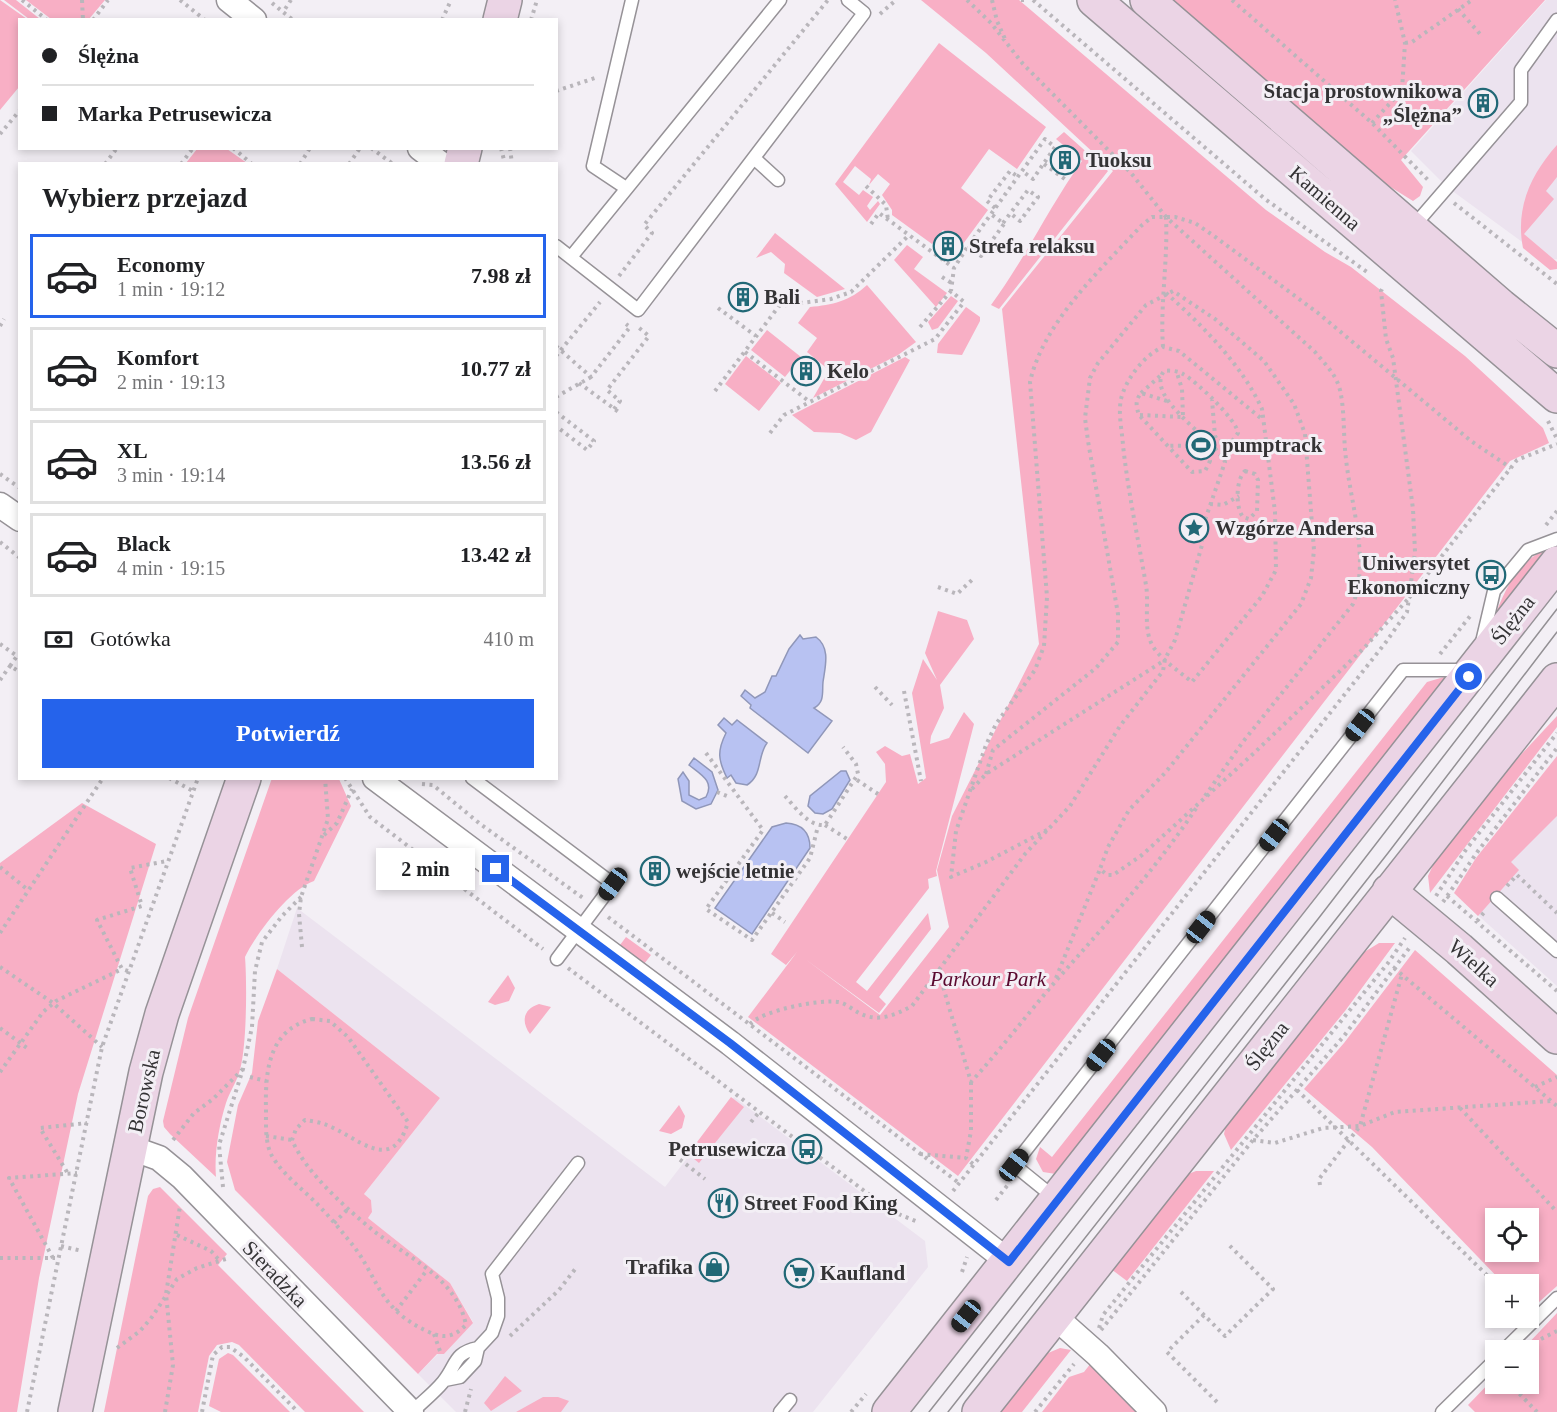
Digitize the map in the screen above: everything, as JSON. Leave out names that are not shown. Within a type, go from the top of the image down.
[{"type":"street","points":[[228,0],[251,18]]},
{"type":"street","points":[[500,18],[504,0]]},
{"type":"street","name":"Kamienna","points":[[1094,0],[1552,407]]},
{"type":"street","name":"Kamienna","points":[[1147,0],[1411,229],[1557,351]]},
{"type":"street","points":[[423,150],[438,162]]},
{"type":"street","points":[[0,505],[18,518]]},
{"type":"street","name":"Ślężna","points":[[881,1398],[1009,1262],[1557,563]]},
{"type":"street","name":"Ślężna","points":[[979,1412],[1557,680]]},
{"type":"street","name":"Borowska","points":[[75,1412],[162,1014],[243,780]]},
{"type":"street","points":[[378,780],[730,1043],[1009,1262]]},
{"type":"street","name":"Wielka","points":[[1389,891],[1459,949],[1557,1037]]},
{"type":"street","name":"Sieradzka","points":[[131,1149],[159,1158],[182,1177],[411,1412]]},
{"type":"street","points":[[1054,1316],[1098,1355],[1154,1412]]},
{"type":"lane","points":[[626,188],[593,166],[632,0]]},
{"type":"lane","points":[[571,257],[780,0]]},
{"type":"lane","points":[[558,247],[585,271],[638,310],[864,13],[848,0]]},
{"type":"lane","points":[[1411,229],[1521,102],[1521,70],[1557,20]]},
{"type":"lane","points":[[755,159],[778,180]]},
{"type":"lane","points":[[1057,1200],[1014,1165],[1403,670],[1473,672],[1494,591],[1527,550],[1557,539]]},
{"type":"lane","points":[[475,780],[613,884],[557,959]]},
{"type":"lane","points":[[1497,898],[1557,951]]},
{"type":"lane","points":[[411,1412],[445,1380],[450,1366],[465,1350],[478,1348],[492,1333],[498,1316],[498,1298],[492,1274],[578,1163]]},
{"type":"lane","points":[[1514,1340],[1557,1298]]},
{"type":"lane","points":[[1442,1412],[1485,1370]]},
{"type":"lane","points":[[780,1412],[790,1401]]},
{"type":"path","points":[[22,0],[44,18]]},
{"type":"path","points":[[82,0],[83,18]]},
{"type":"path","points":[[94,18],[108,0]]},
{"type":"path","points":[[180,0],[202,18]]},
{"type":"path","points":[[268,0],[290,18]]},
{"type":"path","points":[[283,12],[291,0]]},
{"type":"path","points":[[443,18],[451,0]]},
{"type":"path","points":[[532,18],[537,0]]},
{"type":"path","points":[[618,277],[652,233],[644,225],[828,0]]},
{"type":"path","points":[[967,0],[1131,173],[1166,218],[1282,321],[1315,352],[1334,375],[1340,390],[1361,578],[1353,604],[1242,743],[1172,844],[1103,930],[971,1082]]},
{"type":"path","points":[[992,0],[996,21],[1007,44]]},
{"type":"path","points":[[1033,0],[1265,199],[1393,291]]},
{"type":"path","points":[[1372,123],[1402,90],[1405,43],[1395,0]]},
{"type":"path","points":[[1405,43],[1412,42],[1472,0]]},
{"type":"path","points":[[1235,1],[1372,123],[1441,193]]},
{"type":"path","points":[[1458,9],[1480,34]]},
{"type":"path","points":[[558,90],[614,72]]},
{"type":"path","points":[[0,134],[18,112]]},
{"type":"path","points":[[920,327],[951,291],[954,268],[961,254],[1045,139],[1055,147],[1033,179],[1022,171]]},
{"type":"path","points":[[235,150],[250,162]]},
{"type":"path","points":[[374,150],[390,162]]},
{"type":"path","points":[[1044,164],[1066,180]]},
{"type":"path","points":[[995,208],[987,201],[1010,171],[1018,177]]},
{"type":"path","points":[[866,186],[886,205],[888,220]]},
{"type":"path","points":[[968,246],[981,255],[1010,213],[1028,190],[1038,197],[1020,221],[1010,213]]},
{"type":"path","points":[[871,224],[879,213],[954,268]]},
{"type":"path","points":[[991,214],[1003,223]]},
{"type":"path","points":[[971,789],[996,724],[1035,670],[1044,646],[1047,597],[1031,409],[1030,382],[1034,363],[1060,317],[1118,251],[1152,218],[1175,217],[1195,223],[1232,248],[1394,375],[1471,441],[1512,468]]},
{"type":"path","points":[[1473,217],[1557,284]]},
{"type":"path","points":[[1163,347],[1166,218]]},
{"type":"path","points":[[715,391],[779,306],[831,299],[851,292],[909,235]]},
{"type":"path","points":[[943,261],[947,256]]},
{"type":"path","points":[[942,277],[953,284]]},
{"type":"path","points":[[952,1194],[973,1164],[1386,642],[1407,612],[1415,552],[1413,509],[1393,358],[1386,339],[1380,291],[1384,285]]},
{"type":"path","points":[[770,433],[784,415],[935,339],[964,302],[951,291]]},
{"type":"path","points":[[1165,292],[1250,384],[1262,409],[1275,512],[1276,570],[1262,596],[1192,682],[1165,659],[1150,641],[1146,588],[1134,530],[1120,409],[1122,396],[1131,377],[1148,355],[1163,347],[1179,351],[1263,420]]},
{"type":"path","points":[[986,774],[993,750],[1096,668],[1118,642],[1118,614],[1088,441],[1086,406],[1090,378],[1098,363],[1146,304],[1165,292],[1178,292],[1215,319],[1270,367],[1294,404],[1305,434],[1313,565],[1306,594],[1301,604],[1165,773],[1130,810],[1108,847],[1054,984]]},
{"type":"path","points":[[558,354],[606,294]]},
{"type":"path","points":[[600,303],[607,309]]},
{"type":"path","points":[[718,308],[756,336]]},
{"type":"path","points":[[0,326],[4,319]]},
{"type":"path","points":[[558,396],[591,376],[630,327],[622,321]]},
{"type":"path","points":[[614,409],[620,401],[607,390],[649,336],[633,323]]},
{"type":"path","points":[[558,347],[591,376]]},
{"type":"path","points":[[745,352],[810,402]]},
{"type":"path","points":[[750,1024],[795,1005],[835,1002],[845,1004],[868,1017],[883,1018],[912,1006],[939,973],[1025,854],[1078,794],[1120,726],[1163,671],[1165,659],[1180,623],[1210,504],[1225,462],[1168,401],[1159,382],[1164,371],[1183,374],[1238,426],[1238,434],[1234,442],[1230,444],[1218,441]]},
{"type":"path","points":[[1176,372],[1182,389],[1183,417]]},
{"type":"path","points":[[1161,376],[1137,399],[1139,415],[1192,472],[1198,474],[1209,466],[1207,453],[1194,448],[1168,446]]},
{"type":"path","points":[[579,383],[620,413]]},
{"type":"path","points":[[1141,393],[1168,401]]},
{"type":"path","points":[[1212,399],[1212,423],[1218,441]]},
{"type":"path","points":[[1552,407],[1557,439]]},
{"type":"path","points":[[558,414],[594,441],[587,450],[558,428]]},
{"type":"path","points":[[1139,415],[1183,417]]},
{"type":"path","points":[[1207,453],[1218,441]]},
{"type":"path","points":[[1100,869],[1107,875],[1123,869],[1202,800],[1364,648],[1409,598],[1517,460],[1557,444]]},
{"type":"path","points":[[1245,471],[1255,474],[1257,510],[1249,519],[1240,514],[1239,496],[1242,474],[1245,471]]},
{"type":"path","points":[[0,474],[18,487]]},
{"type":"path","points":[[1210,504],[1223,505],[1239,496]]},
{"type":"path","points":[[0,542],[18,556]]},
{"type":"path","points":[[938,587],[957,594],[974,578]]},
{"type":"path","points":[[0,644],[18,657],[0,680]]},
{"type":"path","points":[[1047,830],[979,866],[951,877],[956,831],[965,798],[971,789],[986,774],[1165,659]]},
{"type":"path","points":[[10,666],[18,671]]},
{"type":"path","points":[[875,687],[892,705]]},
{"type":"path","points":[[904,691],[921,781]]},
{"type":"path","points":[[1432,902],[1465,851],[1557,733]]},
{"type":"path","points":[[825,825],[857,780],[856,764],[843,747]]},
{"type":"path","points":[[1557,748],[1447,896],[1557,991]]},
{"type":"path","points":[[706,753],[763,830],[706,909],[753,940],[810,858],[818,826]]},
{"type":"path","points":[[0,933],[102,780]]},
{"type":"path","points":[[173,780],[194,791]]},
{"type":"path","points":[[27,1412],[56,1258],[61,1246],[77,1173],[102,1047],[197,780]]},
{"type":"path","points":[[302,947],[298,914],[301,897],[328,819],[326,780]]},
{"type":"path","points":[[346,780],[370,817],[891,1211],[921,1222]]},
{"type":"path","points":[[857,780],[878,794]]},
{"type":"path","points":[[416,783],[433,785],[479,823],[596,908],[959,1183]]},
{"type":"path","points":[[324,835],[337,823],[352,789]]},
{"type":"path","points":[[717,792],[727,796]]},
{"type":"path","points":[[784,796],[818,826],[825,825],[847,839]]},
{"type":"path","points":[[142,906],[130,868],[168,860]]},
{"type":"path","points":[[0,867],[28,890]]},
{"type":"path","points":[[222,1189],[225,1185],[219,1160],[220,1138],[243,1069],[252,1027],[255,971],[262,942],[282,916],[301,897]]},
{"type":"path","points":[[128,971],[122,969],[97,920],[142,906],[150,909]]},
{"type":"path","points":[[772,913],[785,922]]},
{"type":"path","points":[[1096,1336],[1104,1315],[1380,972],[1401,942]]},
{"type":"path","points":[[1104,1325],[1253,1140],[1344,1036],[1410,947]]},
{"type":"path","points":[[0,967],[53,1003],[102,1047]]},
{"type":"path","points":[[1394,968],[1557,1106]]},
{"type":"path","points":[[0,1072],[43,1012],[53,1003],[122,969]]},
{"type":"path","points":[[939,973],[971,1082],[971,1131],[966,1158]]},
{"type":"path","points":[[1320,1185],[1319,1179],[1360,1126],[1401,974]]},
{"type":"path","points":[[312,1018],[330,1021],[348,1037],[408,1122],[404,1138],[392,1149],[374,1150],[324,1124],[305,1120],[296,1129],[292,1140],[299,1156],[348,1209],[444,1284],[455,1297],[464,1314],[466,1325],[456,1335],[442,1337],[414,1325],[396,1311],[385,1300],[351,1242],[272,1156],[266,1136],[266,1081],[271,1056],[282,1036],[296,1023],[312,1018]]},
{"type":"path","points":[[0,1028],[27,1048]]},
{"type":"path","points":[[172,1142],[194,1113],[213,1099],[243,1069]]},
{"type":"path","points":[[250,1077],[266,1081]]},
{"type":"path","points":[[1535,1087],[1557,1077]]},
{"type":"path","points":[[1297,1090],[1486,1274]]},
{"type":"path","points":[[1253,1140],[1275,1143],[1323,1128],[1338,1129],[1360,1126],[1395,1112],[1551,1101]]},
{"type":"path","points":[[1460,1108],[1557,1212]]},
{"type":"path","points":[[751,1122],[760,1111]]},
{"type":"path","points":[[67,1172],[40,1128],[87,1123]]},
{"type":"path","points":[[266,1136],[292,1140]]},
{"type":"path","points":[[920,1154],[966,1158],[973,1164]]},
{"type":"path","points":[[674,1155],[705,1179]]},
{"type":"path","points":[[56,1258],[9,1178],[77,1173]]},
{"type":"path","points":[[165,1412],[173,1365],[166,1294],[181,1200]]},
{"type":"path","points":[[334,1223],[348,1209]]},
{"type":"path","points":[[177,1235],[210,1251],[219,1260]]},
{"type":"path","points":[[111,1352],[140,1331],[177,1280],[219,1260],[232,1258],[245,1244]]},
{"type":"path","points":[[1181,1292],[1225,1336],[1273,1289],[1229,1245]]},
{"type":"path","points":[[61,1246],[89,1253]]},
{"type":"path","points":[[958,1276],[968,1260],[966,1253]]},
{"type":"path","points":[[0,1258],[56,1258]]},
{"type":"path","points":[[396,1311],[427,1270]]},
{"type":"path","points":[[1204,1315],[1167,1352],[1220,1405]]},
{"type":"path","points":[[202,1412],[213,1355],[222,1347],[230,1347],[244,1357],[298,1412]]},
{"type":"path","points":[[1035,1412],[1077,1359]]},
{"type":"path","points":[[1520,1394],[1537,1412]]},
{"type":"path","points":[[851,1412],[881,1398]]},
{"type":"shaded area","points":[[1546,0],[1557,0],[1557,259],[1547,260],[1447,187],[1411,151]]},
{"type":"shaded area","points":[[1557,781],[1557,986],[1461,900]]},
{"type":"shaded area","points":[[297,908],[665,1187],[734,1097],[925,1241],[928,1267],[813,1412],[456,1412],[418,1374],[438,1354],[444,1354],[473,1322],[450,1283],[368,1218],[372,1212],[371,1200],[364,1194],[440,1098],[277,969]]},
{"type":"green space","points":[[0,0],[26,18],[18,18],[18,88],[0,110]]},
{"type":"green space","points":[[4,0],[16,0],[39,18],[28,18]]},
{"type":"green space","points":[[26,0],[105,0],[90,18],[50,18]]},
{"type":"green space","name":"Parkour Park","points":[[921,0],[1019,0],[1266,210],[1325,252],[1351,267],[1465,356],[1543,428],[1549,443],[1510,461],[958,1176],[748,1017],[797,952],[786,965],[771,954],[886,782],[885,764],[876,752],[885,746],[902,756],[910,754],[918,784],[926,778],[912,693],[923,659],[937,680],[925,653],[938,611],[967,620],[974,639],[940,685],[944,708],[931,736],[930,744],[949,738],[964,712],[974,724],[936,871],[937,876],[928,879],[929,888],[856,982],[867,991],[928,913],[931,929],[879,997],[886,1004],[879,1013],[805,959],[880,1015],[949,927],[937,870],[952,816],[1039,644],[1002,309],[1113,171],[986,53]]},
{"type":"green space","points":[[1166,0],[1545,0],[1401,160],[1423,187],[1420,196],[1413,201],[1376,178]]},
{"type":"green space","points":[[939,43],[1046,127],[1017,169],[989,149],[961,188],[988,210],[963,244],[943,230],[932,244],[892,215],[892,210],[882,195],[890,184],[878,174],[869,185],[871,179],[855,166],[843,182],[859,195],[863,190],[873,197],[867,206],[870,210],[878,201],[880,204],[867,222],[835,184]]},
{"type":"green space","points":[[1064,132],[1108,171],[999,309],[991,305],[1082,161],[1056,139]]},
{"type":"green space","points":[[1557,145],[1557,177],[1546,191],[1554,199],[1524,234],[1557,262],[1557,269],[1550,270],[1523,248],[1521,219],[1527,192],[1540,168]]},
{"type":"green space","points":[[196,150],[228,150],[246,162],[187,162]]},
{"type":"green space","points":[[775,233],[845,289],[817,297],[784,273],[785,264],[771,252],[756,258]]},
{"type":"green space","points":[[907,245],[923,257],[914,269],[947,293],[936,307],[894,260]]},
{"type":"green space","points":[[867,285],[916,342],[898,355],[813,398],[829,370],[807,352],[817,338],[798,323],[810,307],[840,301],[854,295]]},
{"type":"green space","points":[[951,296],[958,301],[938,328],[932,330],[928,322]]},
{"type":"green space","points":[[966,307],[980,317],[980,321],[962,355],[937,353],[938,344]]},
{"type":"green space","points":[[767,330],[801,357],[785,377],[751,350]]},
{"type":"green space","points":[[746,356],[781,383],[759,411],[725,384]]},
{"type":"green space","points":[[905,357],[910,360],[871,432],[856,440],[840,433],[814,432],[792,415]]},
{"type":"green space","points":[[1553,547],[1493,621],[1514,576],[1531,559]]},
{"type":"green space","points":[[1444,677],[1446,681],[1056,1174],[1043,1172],[1036,1159],[1040,1147],[1052,1157],[1427,682]]},
{"type":"green space","points":[[1557,716],[1557,727],[1430,893],[1428,876],[1436,859],[1475,804]]},
{"type":"green space","points":[[1557,756],[1557,816],[1511,862],[1519,870],[1478,916],[1454,893],[1476,858]]},
{"type":"green space","points":[[271,780],[339,780],[351,806],[314,881],[295,893],[275,913],[245,957],[244,1049],[239,1073],[227,1099],[221,1121],[216,1149],[216,1177],[164,1127],[163,1121],[188,1018]]},
{"type":"green space","points":[[82,803],[156,844],[78,1094],[39,1278],[17,1412],[0,1412],[0,863]]},
{"type":"green space","points":[[626,937],[651,955],[644,964],[617,949]]},
{"type":"green space","points":[[1379,943],[1395,943],[1345,1011],[1231,1150],[1224,1134],[1227,1120],[1361,954]]},
{"type":"green space","points":[[1415,950],[1557,1075],[1557,1286],[1539,1302],[1539,1274],[1494,1274],[1372,1147],[1304,1089],[1344,1043]]},
{"type":"green space","points":[[277,969],[440,1098],[364,1194],[371,1200],[372,1212],[368,1218],[450,1283],[473,1323],[444,1354],[437,1354],[418,1374],[235,1190],[227,1162],[238,1105],[252,1073],[258,1021]]},
{"type":"green space","points":[[508,975],[515,988],[509,1001],[495,1005],[488,1002]]},
{"type":"green space","points":[[539,1004],[551,1007],[530,1034],[525,1025],[525,1016],[530,1009]]},
{"type":"green space","points":[[731,1097],[744,1107],[699,1163],[688,1154]]},
{"type":"green space","points":[[679,1105],[685,1116],[682,1128],[671,1134],[659,1131]]},
{"type":"green space","points":[[1196,1171],[1214,1171],[1127,1281],[1111,1269],[1183,1176]]},
{"type":"green space","points":[[160,1187],[227,1254],[218,1265],[364,1412],[305,1412],[239,1345],[232,1342],[217,1345],[209,1356],[198,1412],[104,1412],[148,1196],[153,1189]]},
{"type":"green space","points":[[1557,1313],[1557,1412],[1475,1412],[1468,1405],[1485,1387],[1485,1394],[1539,1394],[1539,1340],[1531,1340]]},
{"type":"green space","points":[[1060,1348],[1071,1350],[1022,1412],[995,1412],[1041,1356]]},
{"type":"green space","points":[[228,1353],[233,1355],[290,1412],[221,1412],[209,1406],[219,1359]]},
{"type":"green space","points":[[1091,1363],[1139,1412],[1042,1412],[1069,1377],[1084,1372]]},
{"type":"green space","points":[[505,1376],[522,1391],[491,1411],[484,1403]]},
{"type":"green space","points":[[543,1397],[558,1397],[569,1401],[561,1412],[516,1412]]},
{"type":"water","points":[[800,635],[803,639],[816,637],[824,647],[826,664],[822,696],[818,706],[814,708],[832,721],[808,753],[750,708],[751,705],[741,696],[745,690],[755,698],[765,692],[772,676],[776,676],[789,649]]},
{"type":"water","points":[[724,718],[732,725],[737,720],[767,743],[758,771],[747,785],[736,783],[731,775],[727,778],[722,766],[720,750],[726,733],[718,725]]},
{"type":"water","points":[[694,758],[712,772],[718,790],[711,804],[696,809],[682,801],[678,779],[683,772],[689,781],[689,795],[699,800],[706,797],[709,787],[705,778],[689,765]]},
{"type":"water","points":[[841,771],[846,771],[850,780],[832,809],[823,814],[815,813],[808,806],[810,796]]},
{"type":"water","points":[[786,823],[804,830],[810,848],[752,934],[715,908],[772,827]]},
{"type":"tram line","points":[[929,1412],[1318,919],[1557,609]]},
{"type":"tram line","points":[[948,1412],[1388,853],[1557,632]]},
{"type":"place","name":"Stacja prostownikowa „Ślężna”","points":[[1483,103]]},
{"type":"place","name":"Tuoksu","points":[[1065,160]]},
{"type":"place","name":"Strefa relaksu","points":[[948,246]]},
{"type":"place","name":"Bali","points":[[743,297]]},
{"type":"place","name":"Kelo","points":[[806,371]]},
{"type":"place","name":"pumptrack","points":[[1201,445]]},
{"type":"place","name":"Wzgórze Andersa","points":[[1194,528]]},
{"type":"place","name":"Uniwersytet Ekonomiczny","points":[[1491,575]]},
{"type":"place","name":"wejście letnie","points":[[655,871]]},
{"type":"place","name":"Petrusewicza","points":[[807,1149]]},
{"type":"place","name":"Street Food King","points":[[723,1203]]},
{"type":"place","name":"Trafika","points":[[714,1267]]},
{"type":"place","name":"Kaufland","points":[[799,1273]]},
{"type":"route","points":[[496,869],[730,1043],[1009,1262],[1469,677]]}]
